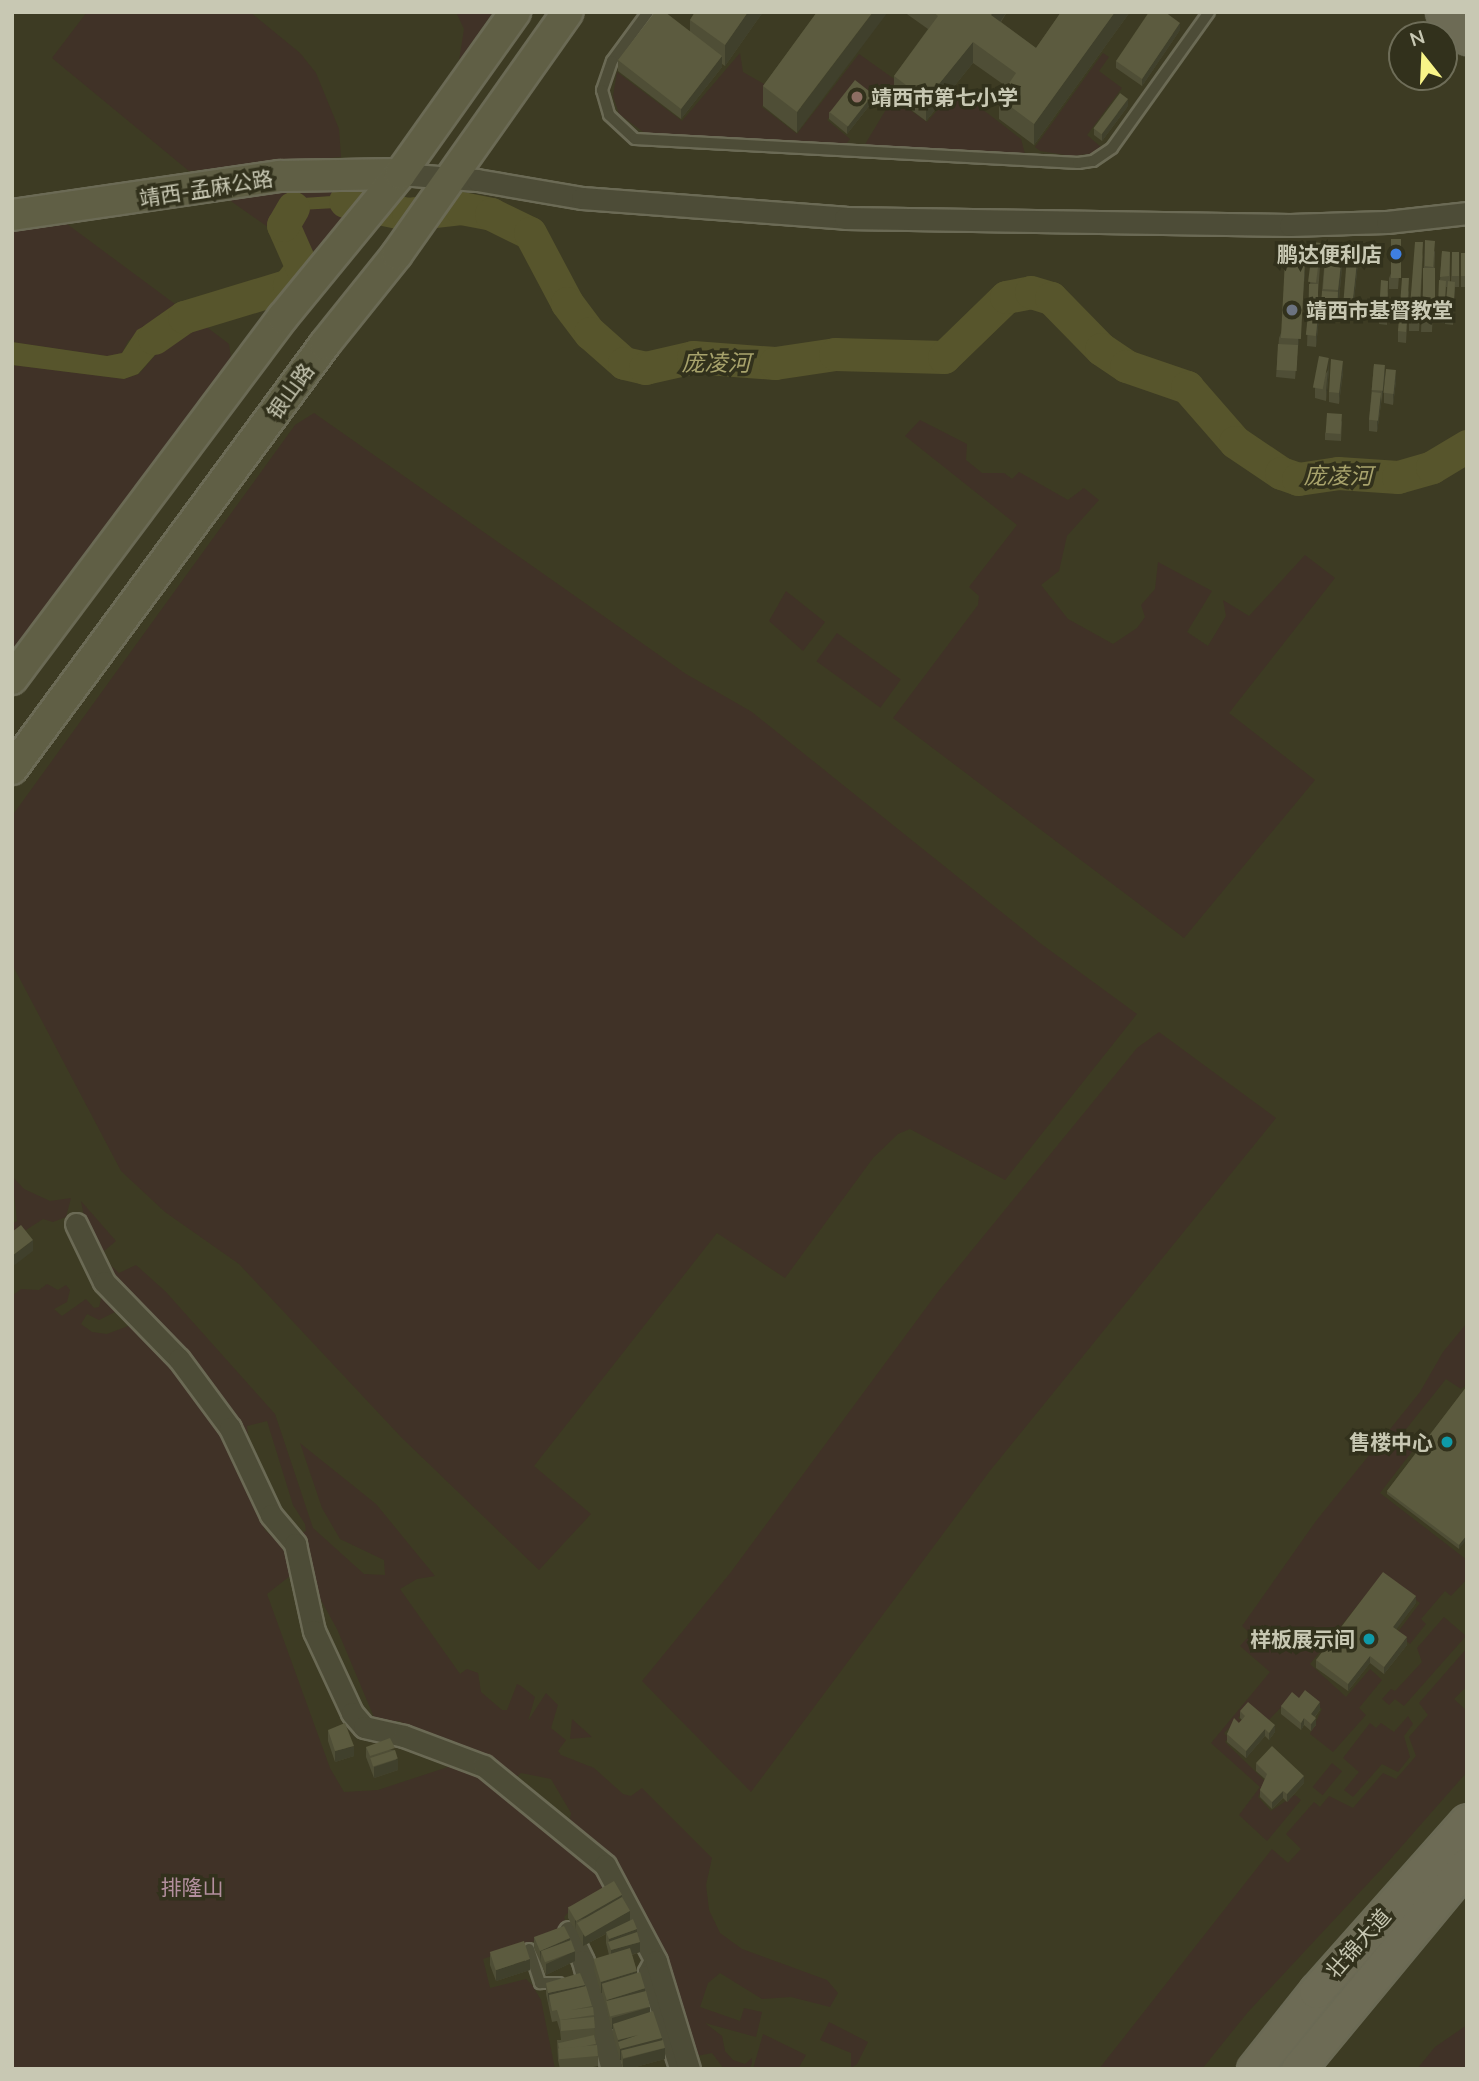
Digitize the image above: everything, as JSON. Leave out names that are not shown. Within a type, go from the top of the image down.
[{"type":"main road","points":[[12,679],[283,317],[340,252],[393,183],[515,12]]},
{"type":"main road","name":"银山路","points":[[12,769],[325,344],[397,254],[568,12]]},
{"type":"main road","points":[[1443,12],[1467,37]]},
{"type":"main road","name":"靖西-孟麻公路","points":[[12,215],[280,176],[393,183]]},
{"type":"main road","name":"壮锦大道","points":[[1254,2069],[1315,1991],[1467,1821]]},
{"type":"main road","name":"壮锦大道","points":[[1298,2069],[1467,1865]]},
{"type":"street","points":[[393,183],[845,218],[1290,225],[1387,222],[1467,213]]},
{"type":"street","points":[[76,1224],[104,1282],[179,1359],[230,1428],[271,1514],[295,1544],[314,1631],[352,1713],[364,1727],[404,1736],[484,1766],[605,1865],[653,1954],[689,2069]]},
{"type":"street","points":[[569,1932],[585,1971],[612,2069]]},
{"type":"lane","points":[[648,12],[611,61],[603,90],[609,115],[635,139],[1052,163],[1093,161],[1104,155],[1209,12]]},
{"type":"lane","points":[[529,1949],[540,1983],[559,1983],[585,1971]]},
{"type":"lane","points":[[653,1954],[644,1971],[675,2069]]},
{"type":"green space","points":[[87,12],[250,12],[300,53],[316,73],[339,129],[341,157],[189,171],[52,58]]},
{"type":"green space","points":[[456,12],[493,12],[459,61],[464,29]]},
{"type":"green space","points":[[740,53],[743,72],[764,84],[772,83],[762,107],[797,134],[859,54],[897,81],[878,103],[854,86],[827,120],[850,139],[846,144],[646,134],[619,114],[613,96],[617,72],[682,121]]},
{"type":"green space","points":[[1103,53],[1109,57],[1099,71],[1122,88],[1087,135],[1101,147],[1095,153],[1072,156],[1040,151],[1035,147]]},
{"type":"green space","points":[[956,89],[1021,139],[1025,154],[864,146],[893,98],[927,122]]},
{"type":"green space","points":[[297,188],[365,192],[361,199],[331,196],[293,201],[283,208],[281,231],[288,241],[225,197]]},
{"type":"green space","points":[[333,205],[354,207],[321,250],[303,251],[288,226],[291,216],[299,210]]},
{"type":"green space","points":[[63,221],[179,307],[162,313],[128,341],[122,353],[107,356],[12,342],[12,227]]},
{"type":"green space","points":[[200,322],[229,344],[232,365],[12,655],[12,365],[124,379],[139,374],[171,337]]},
{"type":"green space","points":[[314,413],[686,674],[752,712],[1040,943],[1137,1014],[1005,1180],[910,1129],[898,1134],[873,1158],[785,1278],[717,1233],[534,1466],[591,1514],[539,1570],[402,1438],[239,1264],[165,1212],[121,1171],[12,964],[12,816],[295,425]]},
{"type":"green space","points":[[920,420],[967,444],[966,460],[982,473],[1004,473],[1012,479],[1019,472],[1068,500],[1084,488],[1099,500],[1067,536],[1059,571],[1041,585],[1068,619],[1113,644],[1137,628],[1145,617],[1141,605],[1155,589],[1158,562],[1212,591],[1187,632],[1208,646],[1226,616],[1223,600],[1249,616],[1305,555],[1335,578],[1229,713],[1315,780],[1184,938],[893,718],[978,605],[979,596],[969,587],[1017,525],[905,436]]},
{"type":"green space","points":[[786,591],[825,622],[803,651],[769,621]]},
{"type":"green space","points":[[837,633],[901,679],[880,708],[816,661]]},
{"type":"green space","points":[[1159,1032],[1276,1118],[989,1472],[751,1792],[642,1681],[731,1572],[937,1293],[1137,1048]]},
{"type":"green space","points":[[12,1176],[24,1189],[50,1201],[71,1198],[66,1217],[53,1222],[43,1219],[12,1239],[12,1224],[17,1221]]},
{"type":"green space","points":[[81,1201],[116,1241],[104,1251],[106,1261],[119,1273],[136,1265],[166,1292],[275,1414],[313,1528],[364,1574],[385,1575],[384,1560],[340,1539],[322,1508],[300,1443],[376,1504],[435,1576],[417,1579],[400,1589],[460,1674],[467,1669],[478,1673],[481,1692],[502,1710],[507,1710],[517,1684],[521,1686],[535,1697],[528,1721],[546,1693],[558,1705],[551,1728],[566,1740],[558,1751],[561,1755],[594,1768],[623,1794],[631,1796],[642,1788],[712,1858],[706,1885],[709,1910],[720,1933],[742,1949],[827,1980],[838,1993],[830,2007],[791,1997],[762,1999],[720,1973],[708,1983],[700,2007],[740,2021],[744,2008],[762,2012],[756,2037],[705,2023],[722,2036],[725,2051],[733,2060],[745,2064],[752,2058],[752,2063],[749,2069],[724,2069],[712,2053],[692,2057],[635,1895],[619,1873],[569,1825],[571,1813],[551,1779],[521,1773],[512,1781],[461,1744],[432,1739],[399,1721],[376,1722],[337,1629],[308,1577],[297,1535],[306,1531],[305,1524],[293,1505],[267,1421],[247,1426],[249,1447],[112,1282],[87,1231]]},
{"type":"green space","name":"排隆山","points":[[47,1284],[58,1290],[66,1285],[70,1290],[67,1302],[54,1309],[62,1316],[86,1299],[94,1308],[99,1307],[104,1288],[119,1310],[99,1320],[87,1314],[81,1324],[92,1332],[107,1334],[136,1323],[218,1431],[265,1530],[285,1548],[295,1572],[267,1594],[330,1768],[344,1792],[378,1790],[451,1766],[476,1769],[560,1834],[611,1886],[575,1905],[564,1917],[567,1925],[558,1933],[483,1959],[490,1988],[526,1979],[532,1985],[541,2000],[555,2069],[12,2069],[12,1296],[21,1289],[39,1290]]},
{"type":"green space","points":[[1467,1323],[1467,1384],[1461,1389],[1446,1379],[1399,1438],[1414,1449],[1380,1493],[1467,1560],[1467,1579],[1451,1596],[1445,1591],[1421,1619],[1426,1624],[1410,1644],[1397,1633],[1420,1603],[1383,1574],[1310,1664],[1346,1697],[1370,1669],[1382,1680],[1359,1708],[1366,1715],[1333,1752],[1310,1734],[1322,1709],[1304,1694],[1298,1700],[1292,1696],[1266,1723],[1247,1707],[1238,1718],[1243,1722],[1240,1728],[1234,1723],[1224,1733],[1228,1738],[1225,1742],[1265,1781],[1258,1797],[1271,1811],[1295,1795],[1301,1800],[1267,1841],[1239,1815],[1260,1787],[1211,1743],[1270,1672],[1240,1646],[1251,1634],[1242,1626],[1316,1521],[1420,1392],[1443,1352]]},
{"type":"green space","points":[[1444,1617],[1466,1636],[1404,1706],[1395,1699],[1389,1705],[1382,1699],[1391,1689],[1395,1691],[1422,1662],[1417,1648]]},
{"type":"green space","points":[[1467,1648],[1467,1686],[1454,1699],[1467,1711],[1467,1772],[1387,1863],[1248,2012],[1202,2069],[1099,2069],[1272,1849],[1288,1863],[1301,1849],[1286,1834],[1314,1802],[1320,1807],[1329,1796],[1353,1808],[1383,1773],[1396,1779],[1416,1756],[1409,1737],[1428,1715],[1419,1703]]},
{"type":"green space","points":[[1408,1716],[1413,1724],[1404,1736],[1410,1757],[1398,1772],[1382,1764],[1353,1797],[1344,1790],[1359,1772],[1343,1758],[1370,1723],[1376,1728],[1381,1723],[1394,1732]]},
{"type":"green space","points":[[572,1719],[592,1737],[570,1739]]},
{"type":"green space","points":[[1332,1763],[1342,1771],[1323,1795],[1312,1787]]},
{"type":"green space","points":[[829,2022],[868,2042],[857,2064],[851,2068],[851,2053],[820,2040]]},
{"type":"green space","points":[[1467,2025],[1467,2069],[1417,2069],[1435,2047]]},
{"type":"green space","points":[[763,2034],[806,2055],[798,2069],[753,2069]]},
{"type":"shaded area","points":[[332,196],[361,199],[354,207],[300,210],[288,226],[303,251],[288,241],[277,223],[283,208],[303,198]]},
{"type":"shaded area","points":[[179,307],[200,322],[171,337],[138,374],[124,379],[12,365],[12,342],[107,356],[122,353],[137,330]]},
{"type":"building","points":[[655,12],[665,12],[722,56],[681,109],[618,60]]},
{"type":"building","points":[[695,12],[748,12],[725,45],[690,20]]},
{"type":"building","points":[[817,12],[873,12],[797,112],[763,86]]},
{"type":"building","points":[[933,12],[993,12],[991,15],[1036,48],[1061,12],[1115,12],[1034,124],[999,98],[1016,73],[973,42],[926,100],[894,76],[938,16]]},
{"type":"building","points":[[1149,12],[1165,12],[1180,23],[1142,79],[1116,61]]},
{"type":"building","points":[[855,80],[873,94],[848,126],[830,112]]},
{"type":"building","points":[[1120,93],[1128,99],[1102,134],[1094,128]]},
{"type":"building","points":[[1391,239],[1401,239],[1401,278],[1391,278]]},
{"type":"building","points":[[1425,240],[1435,241],[1433,267],[1425,266]]},
{"type":"building","points":[[1313,242],[1321,243],[1316,283],[1308,282]]},
{"type":"building","points":[[1415,242],[1423,242],[1419,321],[1409,320]]},
{"type":"building","points":[[1348,243],[1359,243],[1352,307],[1343,307]]},
{"type":"building","points":[[1326,246],[1343,246],[1338,290],[1323,289]]},
{"type":"building","points":[[1442,251],[1450,252],[1449,276],[1440,277]]},
{"type":"building","points":[[1452,252],[1459,252],[1459,276],[1452,276]]},
{"type":"building","points":[[1461,253],[1466,253],[1465,276],[1461,276]]},
{"type":"building","name":"靖西市基督教堂","points":[[1285,260],[1305,261],[1301,339],[1281,338]]},
{"type":"building","points":[[1423,268],[1435,268],[1435,321],[1423,321]]},
{"type":"building","points":[[1402,278],[1409,278],[1406,332],[1398,331]]},
{"type":"building","points":[[1381,280],[1388,281],[1387,314],[1379,313]]},
{"type":"building","points":[[1439,280],[1446,281],[1444,312],[1438,312]]},
{"type":"building","points":[[1448,281],[1455,282],[1453,314],[1445,313]]},
{"type":"building","points":[[1309,284],[1318,284],[1318,301],[1309,301]]},
{"type":"building","points":[[1322,291],[1338,292],[1337,309],[1321,308]]},
{"type":"building","points":[[1309,305],[1319,306],[1316,336],[1306,335]]},
{"type":"building","points":[[1278,344],[1298,345],[1297,371],[1277,370]]},
{"type":"building","points":[[1319,356],[1329,358],[1323,389],[1313,387]]},
{"type":"building","points":[[1331,359],[1343,361],[1339,393],[1329,392]]},
{"type":"building","points":[[1374,364],[1385,365],[1383,391],[1372,390]]},
{"type":"building","points":[[1386,369],[1396,370],[1393,394],[1383,393]]},
{"type":"building","points":[[1372,392],[1381,393],[1378,421],[1369,420]]},
{"type":"building","points":[[1327,413],[1342,414],[1341,434],[1326,433]]},
{"type":"building","points":[[21,1225],[33,1240],[12,1256],[12,1232]]},
{"type":"building","name":"售楼中心","points":[[1467,1386],[1467,1535],[1459,1545],[1387,1491]]},
{"type":"building","name":"样板展示间","points":[[1383,1572],[1416,1596],[1393,1627],[1407,1637],[1384,1667],[1370,1656],[1348,1684],[1316,1660]]},
{"type":"building","name":"样板展示间","points":[[1305,1690],[1320,1702],[1311,1714],[1316,1718],[1311,1724],[1304,1718],[1301,1723],[1281,1706],[1292,1692],[1299,1698]]},
{"type":"building","name":"样板展示间","points":[[1248,1702],[1275,1725],[1269,1733],[1265,1729],[1246,1751],[1227,1734],[1234,1718],[1239,1723],[1245,1716],[1240,1711]]},
{"type":"building","points":[[345,1723],[354,1746],[335,1751],[328,1730]]},
{"type":"building","points":[[390,1738],[395,1748],[370,1756],[366,1747]]},
{"type":"building","points":[[1272,1746],[1304,1776],[1287,1794],[1283,1791],[1272,1802],[1260,1790],[1267,1774],[1256,1763]]},
{"type":"building","points":[[395,1750],[398,1759],[373,1767],[370,1758]]},
{"type":"building","points":[[614,1881],[622,1895],[576,1921],[568,1908]]},
{"type":"building","points":[[622,1897],[630,1911],[585,1937],[577,1923]]},
{"type":"building","points":[[633,1919],[637,1929],[609,1939],[606,1932]]},
{"type":"building","points":[[564,1926],[570,1938],[540,1951],[534,1937]]},
{"type":"building","points":[[637,1932],[640,1942],[611,1950],[608,1942]]},
{"type":"building","points":[[571,1940],[575,1951],[545,1962],[541,1951]]},
{"type":"building","points":[[524,1941],[530,1959],[496,1970],[490,1952]]},
{"type":"building","points":[[630,1948],[637,1971],[601,1982],[594,1959]]},
{"type":"building","points":[[640,1972],[645,1988],[607,2000],[602,1984]]},
{"type":"building","points":[[580,1973],[585,1985],[548,1993],[546,1983]]},
{"type":"building","points":[[586,1986],[592,2006],[571,2010],[593,2007],[594,2015],[560,2020],[557,2010],[552,2011],[549,1995]]},
{"type":"building","points":[[646,1991],[650,2007],[610,2016],[606,2001]]},
{"type":"building","points":[[653,2011],[662,2038],[620,2049],[618,2042],[638,2035],[618,2040],[613,2024]]},
{"type":"building","points":[[594,2017],[595,2028],[561,2031],[560,2020]]},
{"type":"building","points":[[594,2035],[596,2044],[560,2052],[558,2043]]},
{"type":"building","points":[[663,2040],[665,2048],[623,2058],[621,2050]]},
{"type":"building","points":[[597,2045],[598,2056],[559,2059],[558,2048]]},
{"type":"waterway","name":"庞凌河","points":[[345,201],[408,214],[461,208],[491,214],[530,233],[567,303],[590,333],[624,363],[645,368],[693,357],[775,363],[835,354],[944,357],[1006,297],[1031,292],[1051,298],[1101,349],[1126,366],[1187,387],[1235,442],[1281,473],[1298,479],[1338,473],[1398,477],[1432,467],[1467,446]]},
{"type":"waterway","name":"庞凌河","points":[[154,338],[184,317],[289,285],[302,268],[283,225],[293,208]]},
{"type":"place","name":"靖西市第七小学","points":[[857,97]]},
{"type":"place","name":"鹏达便利店","points":[[1396,254]]},
{"type":"place","name":"靖西市基督教堂","points":[[1292,310]]},
{"type":"place","name":"售楼中心","points":[[1447,1442]]},
{"type":"place","name":"样板展示间","points":[[1369,1639]]}]
